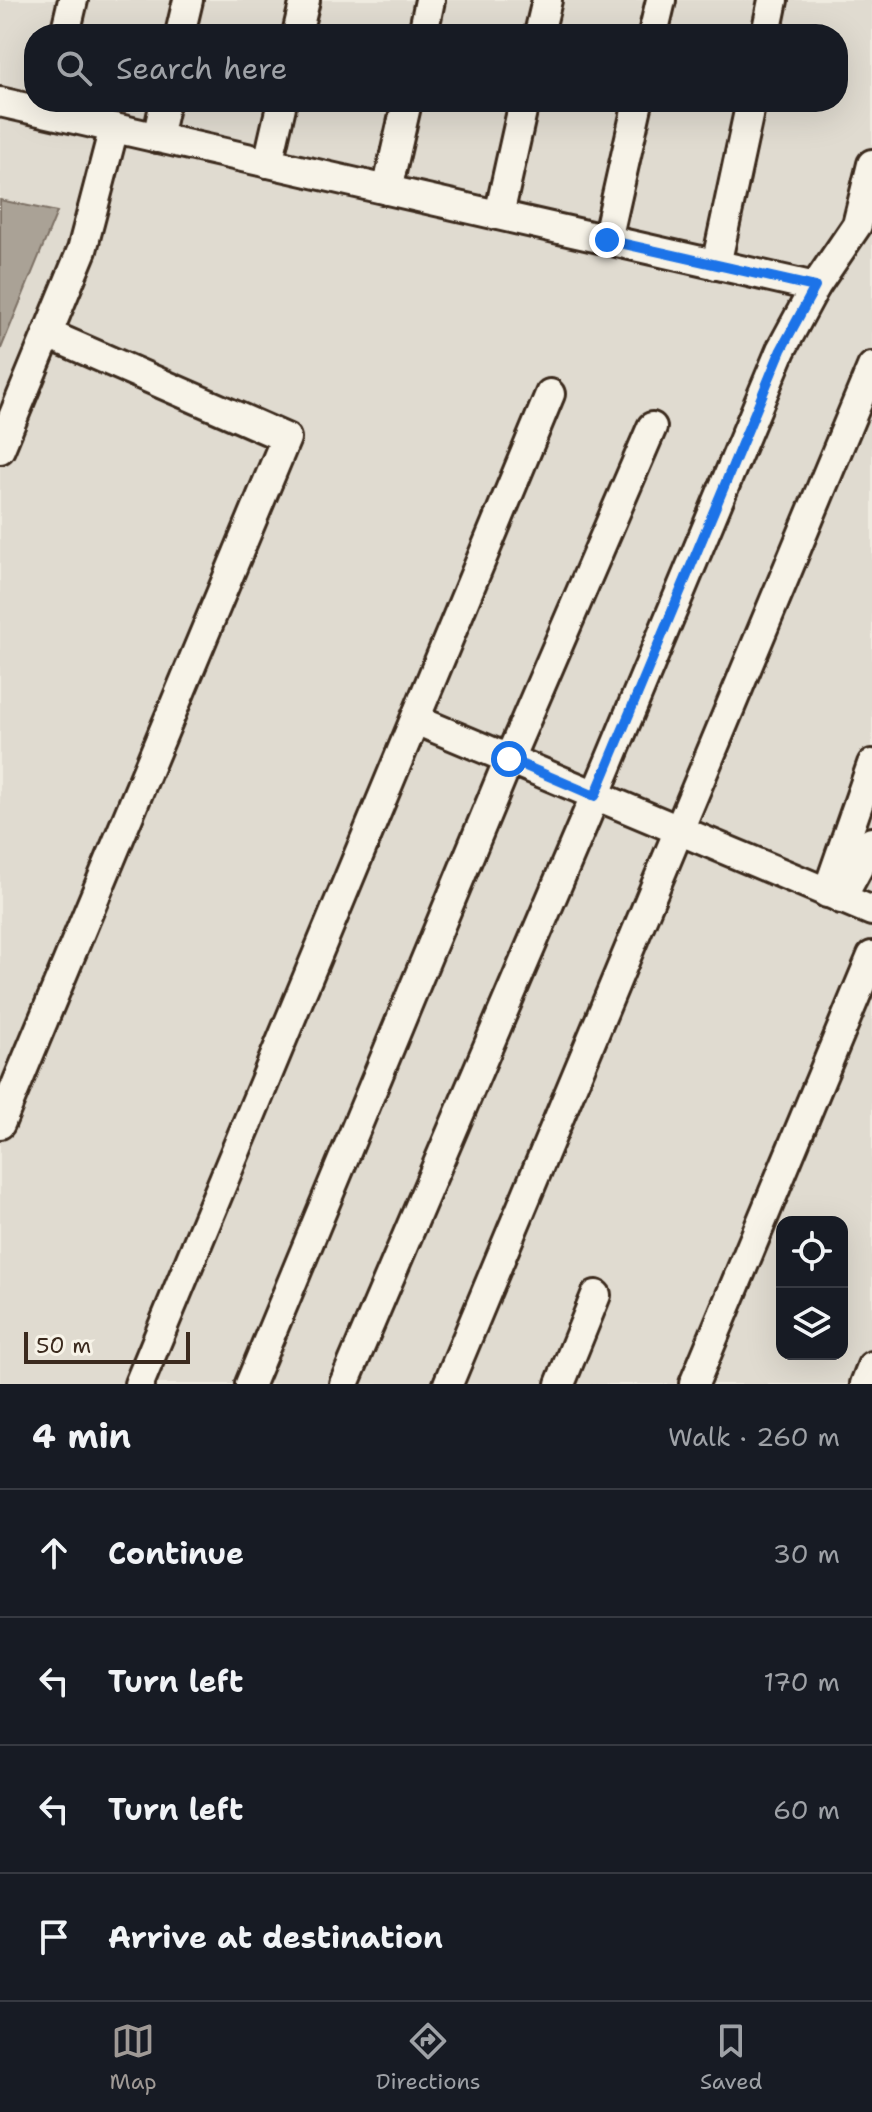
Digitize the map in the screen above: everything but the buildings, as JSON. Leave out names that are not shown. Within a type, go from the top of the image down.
[{"type":"street","points":[[67,24],[73,0]]},
{"type":"street","points":[[182,24],[188,0]]},
{"type":"street","points":[[299,24],[305,0]]},
{"type":"street","points":[[425,24],[430,0]]},
{"type":"street","points":[[541,24],[547,0]]},
{"type":"street","points":[[655,24],[661,0]]},
{"type":"street","points":[[768,24],[773,0]]},
{"type":"street","points":[[0,102],[24,104]]},
{"type":"street","points":[[64,112],[114,128],[815,287]]},
{"type":"street","points":[[157,138],[163,112]]},
{"type":"street","points":[[268,163],[280,112]]},
{"type":"street","points":[[387,190],[405,112]]},
{"type":"street","points":[[499,215],[522,112]]},
{"type":"street","points":[[607,240],[636,112]]},
{"type":"street","points":[[716,265],[749,112]]},
{"type":"street","points":[[0,449],[82,250],[114,128]]},
{"type":"street","points":[[344,1384],[781,350],[815,287],[857,225],[872,164]]},
{"type":"street","points":[[0,1124],[286,438],[48,334]]},
{"type":"street","points":[[448,1384],[872,367]]},
{"type":"street","points":[[139,1384],[550,394]]},
{"type":"street","points":[[250,1384],[509,759],[652,427]]},
{"type":"street","points":[[416,720],[678,832],[856,903]]},
{"type":"street","points":[[856,903],[872,764]]},
{"type":"street","points":[[856,903],[872,842]]},
{"type":"street","points":[[856,903],[872,871]]},
{"type":"street","points":[[694,1384],[872,956]]},
{"type":"street","points":[[560,1384],[596,1295]]},
{"type":"street","points":[[865,1384],[872,1366]]},
{"type":"shaded area","points":[[0,0],[872,0],[872,1384],[0,1384],[0,351],[57,213],[0,200]]},
{"type":"shaded area","points":[[0,200],[57,212],[0,351]]},
{"type":"route","points":[[509,759],[595,796],[781,350],[815,287],[607,240]]}]
